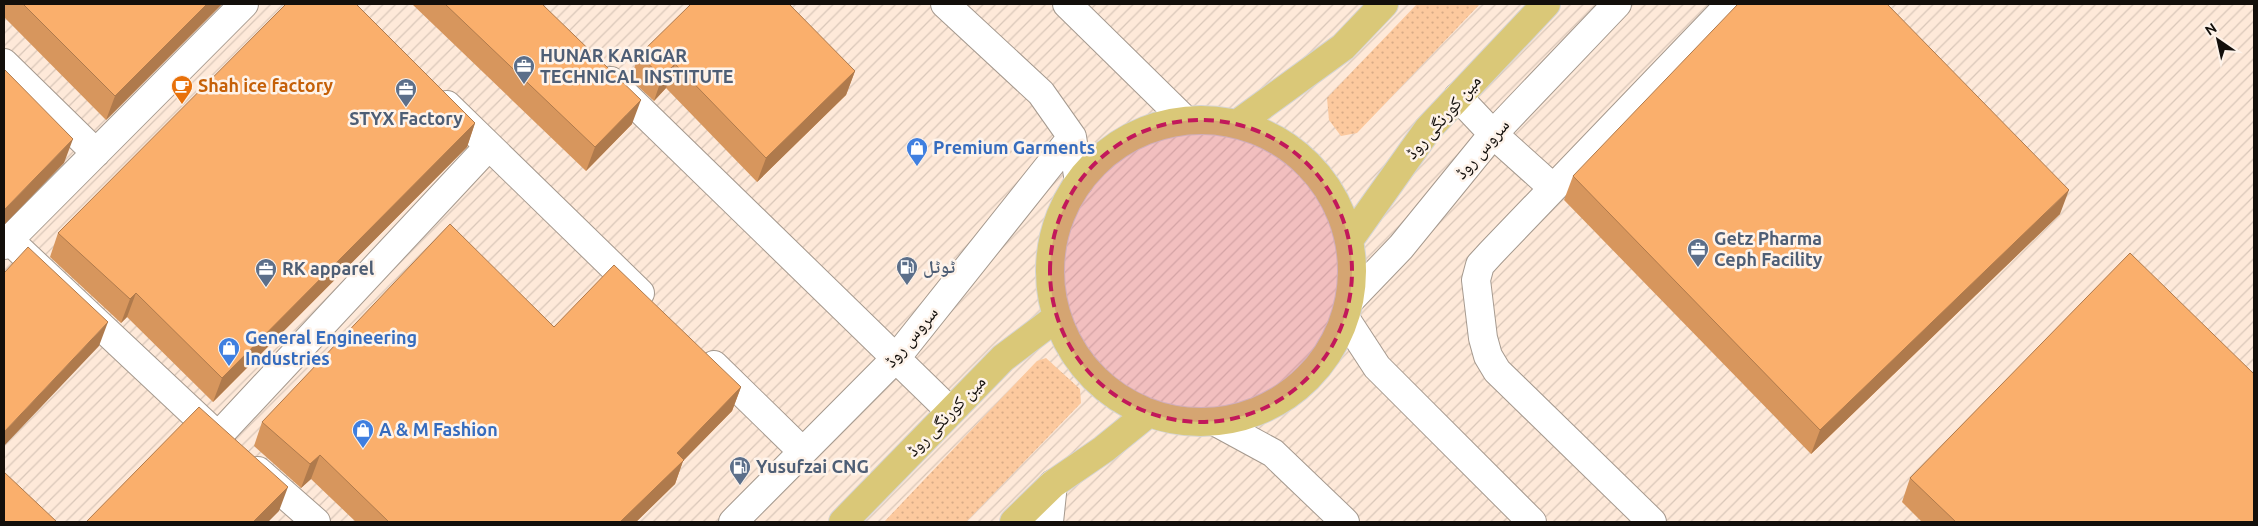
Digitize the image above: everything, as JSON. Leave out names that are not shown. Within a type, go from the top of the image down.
[{"type":"main road","points":[[1237,124],[1343,47],[1384,4]]},
{"type":"main road","name":"مین کورنگی روڈ","points":[[1350,239],[1428,129],[1546,4]]},
{"type":"main road","points":[[1183,118],[1237,124],[1277,139],[1310,165],[1335,199],[1350,239],[1353,278],[1348,308],[1326,357],[1296,389],[1258,411],[1216,422],[1188,422],[1146,416],[1115,396],[1079,362],[1056,318],[1049,278],[1056,226],[1079,182],[1115,147],[1160,125],[1183,118]]},
{"type":"main road","name":"مین کورنگی روڈ","points":[[843,522],[1003,358],[1056,318]]},
{"type":"main road","points":[[1014,522],[1053,484],[1104,449],[1146,416]]},
{"type":"street","points":[[244,4],[6,243],[218,436],[316,522]]},
{"type":"street","points":[[945,4],[1041,93],[1072,137],[1079,182]]},
{"type":"street","points":[[1067,4],[1183,118]]},
{"type":"street","name":"سروس روڈ","points":[[1348,308],[1494,134],[1617,4]]},
{"type":"street","points":[[1652,522],[1497,372],[1488,356],[1483,338],[1476,280],[1480,265],[1730,4]]},
{"type":"street","points":[[4,63],[96,153]]},
{"type":"street","points":[[596,66],[950,412]]},
{"type":"street","points":[[427,86],[660,312]]},
{"type":"street","points":[[1458,97],[1494,134],[1553,188]]},
{"type":"street","name":"سروس روڈ","points":[[733,522],[896,358],[1072,137]]},
{"type":"street","points":[[218,436],[489,146]]},
{"type":"street","points":[[1348,308],[1377,367],[1532,522]]},
{"type":"street","points":[[696,347],[802,451]]},
{"type":"street","points":[[1216,422],[1273,453],[1345,522]]},
{"type":"street","points":[[1049,522],[1053,484]]},
{"type":"highlighted area","points":[[1183,118],[1199,119],[1237,124],[1277,139],[1310,165],[1335,199],[1350,239],[1353,278],[1345,318],[1326,357],[1296,389],[1258,411],[1216,422],[1188,422],[1146,415],[1115,396],[1079,362],[1056,318],[1049,278],[1053,241],[1079,182],[1115,147],[1160,125]]},
{"type":"shaded area","points":[[4,4],[2254,4],[2254,522],[4,522]]},
{"type":"shaded area","points":[[1417,4],[1480,4],[1357,133],[1341,136],[1329,120],[1327,98]]},
{"type":"shaded area","points":[[1046,358],[1080,389],[1081,403],[966,522],[884,522],[1037,361]]},
{"type":"building","points":[[23,4],[207,4],[115,96]]},
{"type":"building","points":[[286,4],[356,4],[475,123],[222,378],[136,293],[130,299],[58,233]]},
{"type":"building","points":[[445,4],[542,4],[641,100],[595,147]]},
{"type":"building","points":[[691,4],[789,4],[855,71],[766,158],[675,64],[662,77],[639,55]]},
{"type":"building","points":[[1738,4],[1887,4],[2069,190],[1820,430],[1573,176]]},
{"type":"building","points":[[4,69],[73,139],[4,210]]},
{"type":"building","points":[[450,224],[554,327],[614,265],[741,387],[677,453],[684,460],[620,522],[389,522],[320,455],[310,464],[262,422]]},
{"type":"building","points":[[28,247],[108,322],[4,432],[4,273]]},
{"type":"building","points":[[2130,253],[2254,374],[2254,522],[1956,522],[1910,478]]},
{"type":"building","points":[[199,407],[288,487],[253,522],[86,522]]},
{"type":"building","points":[[4,472],[57,522],[4,522]]},
{"type":"place","name":"HUNAR KARIGAR TECHNICAL INSTITUTE","points":[[524,85]]},
{"type":"place","name":"Shah ice factory","points":[[182,105]]},
{"type":"place","name":"STYX Factory","points":[[406,108]]},
{"type":"place","name":"Premium Garments","points":[[917,167]]},
{"type":"place","name":"Getz Pharma Ceph Facility","points":[[1698,268]]},
{"type":"place","name":"ٹوٹل","points":[[907,286]]},
{"type":"place","name":"RK apparel","points":[[266,288]]},
{"type":"place","name":"General Engineering Industries","points":[[229,367]]},
{"type":"place","name":"A & M Fashion","points":[[363,449]]},
{"type":"place","name":"Yusufzai CNG","points":[[740,486]]}]
